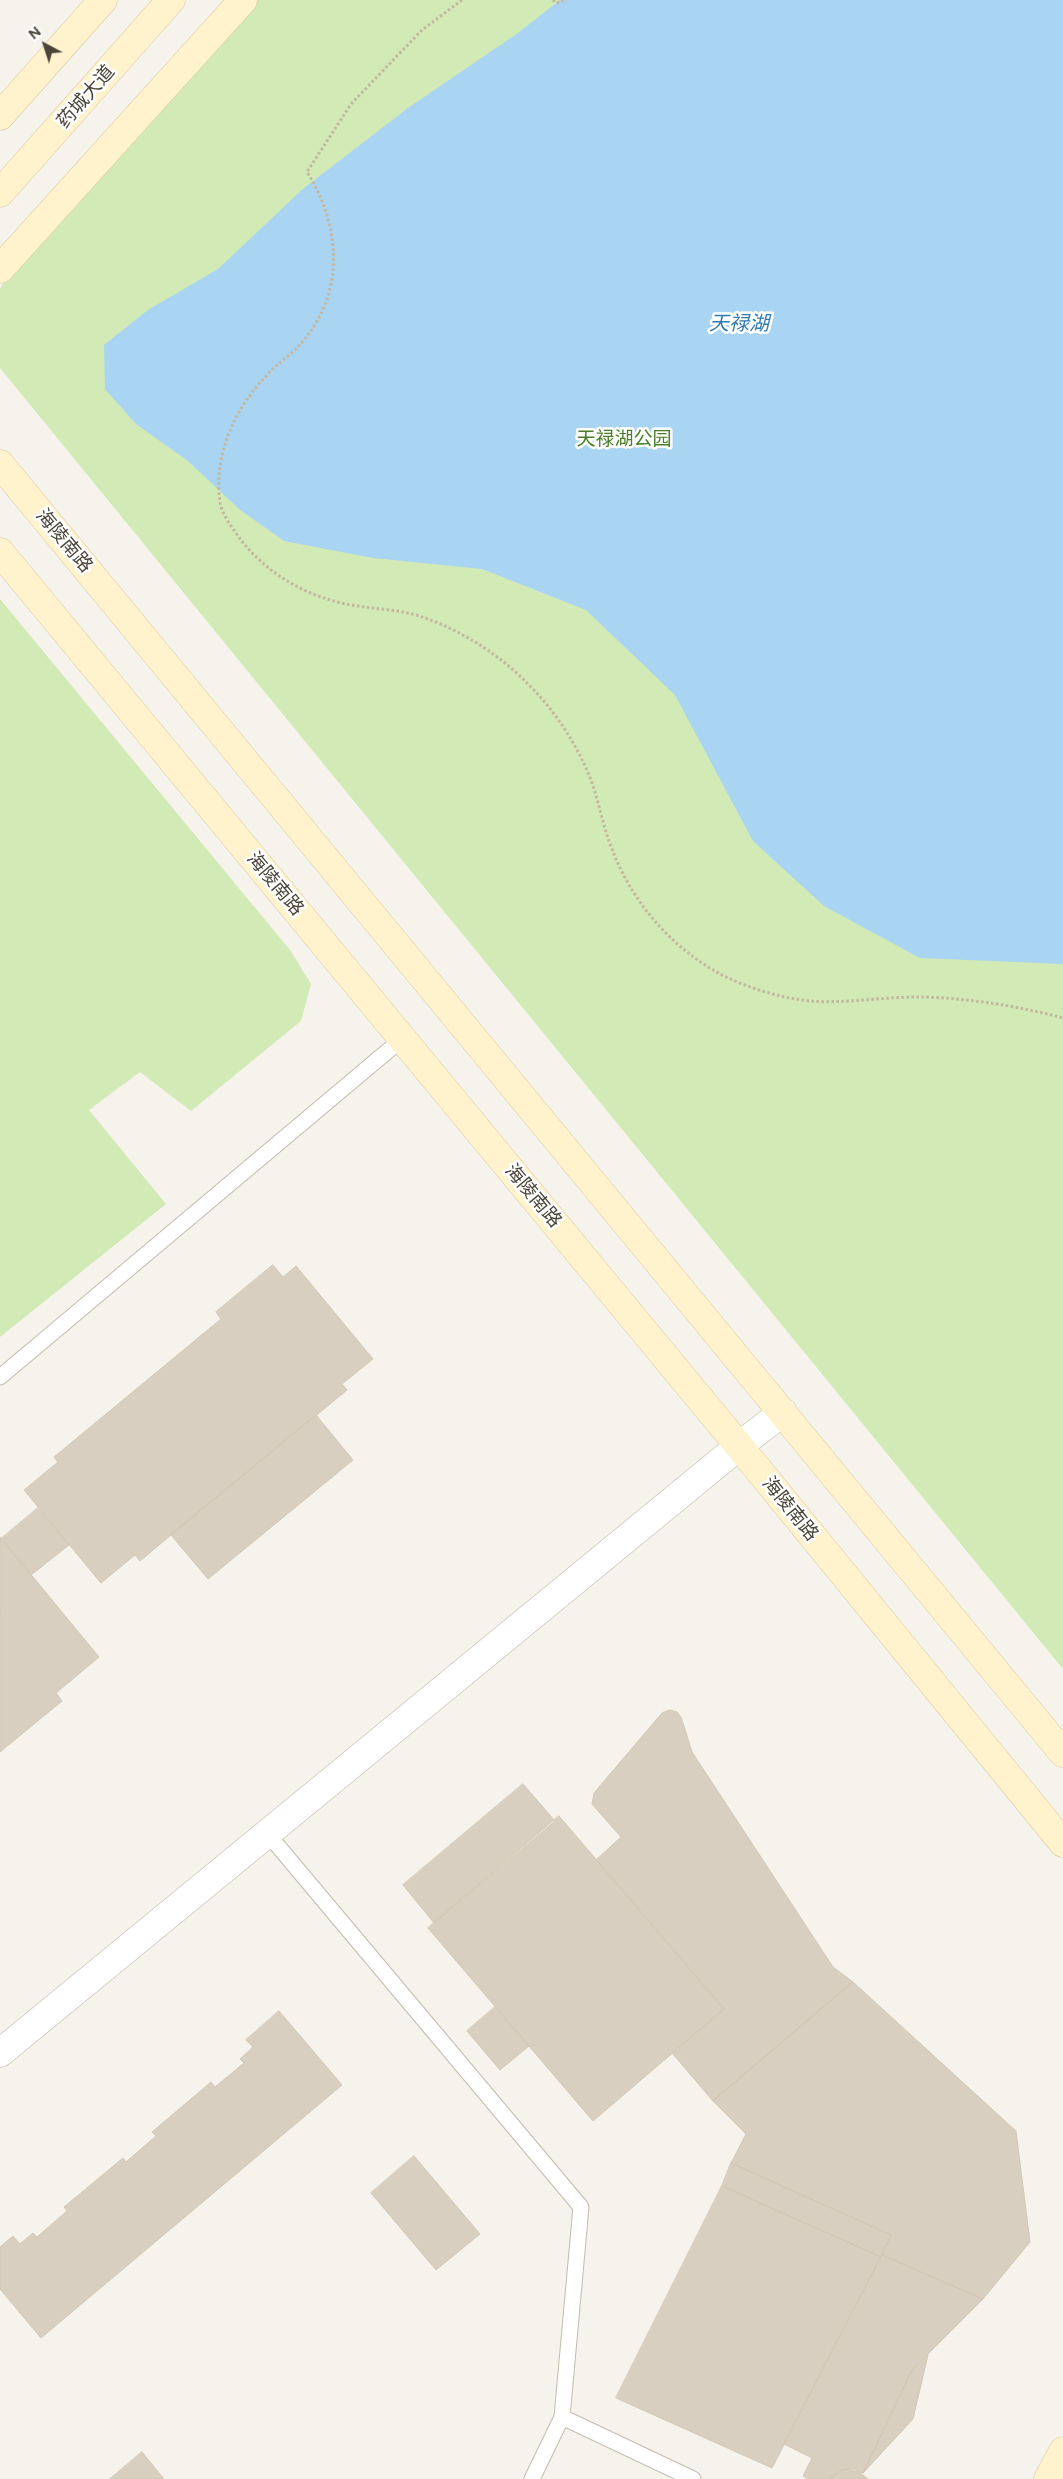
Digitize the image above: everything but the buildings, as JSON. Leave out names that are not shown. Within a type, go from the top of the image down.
[{"type":"main road","points":[[0,116],[103,0]]},
{"type":"main road","name":"药城大道","points":[[0,193],[171,0]]},
{"type":"main road","points":[[0,269],[243,0]]},
{"type":"main road","name":"海陵南路","points":[[0,464],[1063,1753]]},
{"type":"main road","name":"海陵南路","points":[[0,552],[1063,1843]]},
{"type":"main road","points":[[1048,2479],[1063,2451]]},
{"type":"street","points":[[0,2053],[738,1446],[782,1412]]},
{"type":"lane","points":[[0,1377],[402,1038]]},
{"type":"lane","points":[[267,1833],[581,2207],[562,2417],[532,2479]]},
{"type":"lane","points":[[562,2417],[693,2479]]},
{"type":"path","points":[[462,0],[422,30],[350,104],[307,172],[319,190],[329,218],[334,254],[332,277],[318,319],[307,338],[292,354],[269,372],[250,394],[235,418],[225,446],[219,475],[220,505],[232,527],[247,548],[265,566],[286,581],[332,601],[356,606],[382,607],[416,615],[448,628],[479,644],[534,689],[557,717],[576,748],[591,781],[612,850],[627,881],[646,911],[669,937],[697,959],[723,975],[751,988],[780,996],[811,1001],[842,1001],[872,998],[982,1001],[1035,1010],[1063,1018]]},
{"type":"path","points":[[554,2],[567,0]]},
{"type":"green space","name":"天禄湖公园","points":[[254,0],[1063,0],[1063,1669],[0,368],[0,289],[22,251]]},
{"type":"green space","points":[[0,599],[290,950],[311,984],[301,1021],[191,1111],[140,1072],[89,1110],[166,1204],[0,1337]]},
{"type":"water","name":"天禄湖","points":[[560,0],[1063,0],[1063,964],[920,958],[824,906],[753,841],[675,695],[586,610],[482,569],[373,558],[284,541],[239,509],[188,461],[136,424],[105,389],[104,345],[148,310],[218,269],[304,188],[408,108],[518,33]]}]
